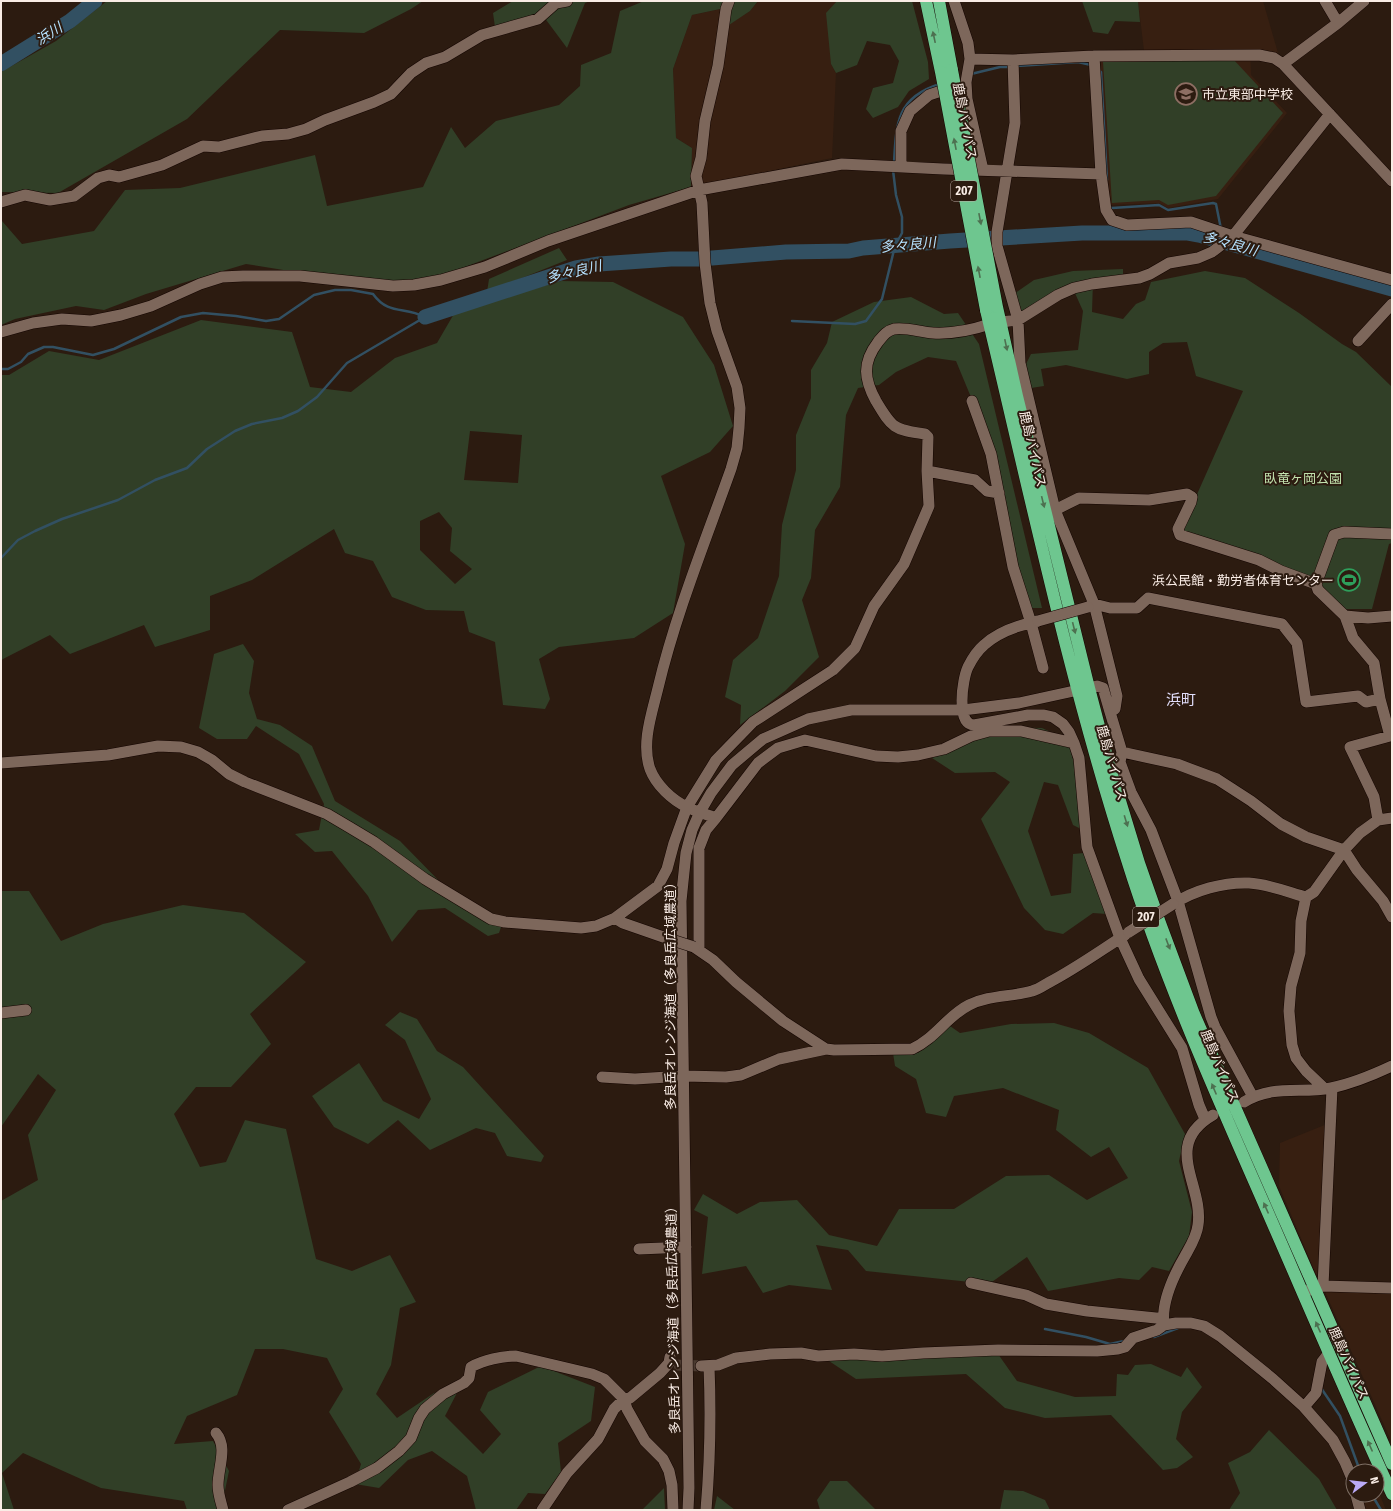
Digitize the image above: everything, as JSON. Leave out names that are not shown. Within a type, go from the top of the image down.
[{"type":"highway","name":"鹿島バイパス","points":[[926,1],[947,71]]},
{"type":"highway","name":"鹿島バイパス","points":[[939,1],[947,71],[992,308],[1056,605],[1160,923],[1194,1014],[1319,1287],[1392,1464]]},
{"type":"highway","name":"鹿島バイパス","points":[[1083,688],[1100,774],[1127,863],[1179,1006],[1229,1124],[1392,1494]]},
{"type":"street","points":[[1,202],[25,195],[50,200],[74,196],[98,178],[109,174],[119,177],[162,165],[203,146],[219,147],[262,136],[288,134],[306,129],[391,94],[411,72],[426,63],[445,57],[482,35],[538,19],[556,4],[567,1]]},
{"type":"street","points":[[716,818],[687,807],[675,800],[657,782],[650,768],[647,739],[667,648],[679,610],[731,469],[737,448],[740,408],[737,387],[717,331],[710,303],[705,263],[702,203],[696,176],[701,158],[705,121],[718,66],[726,9],[729,1]]},
{"type":"street","points":[[954,1],[968,43],[970,59],[966,82],[967,99],[983,170]]},
{"type":"street","points":[[1325,1],[1338,23]]},
{"type":"street","points":[[1283,64],[1338,23],[1364,1]]},
{"type":"street","points":[[970,59],[1094,63],[1259,55],[1274,58],[1283,64],[1392,181]]},
{"type":"street","points":[[1013,60],[1015,123],[997,232],[997,246],[1018,320],[1020,364],[1056,510],[1091,606],[1117,696],[1115,709],[1110,712]]},
{"type":"street","points":[[1094,63],[1101,174],[1106,210],[1112,220],[1127,225],[1191,222],[1226,234],[1392,280]]},
{"type":"street","points":[[901,167],[901,131],[910,111],[929,95],[966,82]]},
{"type":"street","points":[[1,763],[108,755],[158,746],[181,747],[198,752],[212,760],[229,774],[245,782],[327,814],[374,842],[425,879],[491,919],[505,922],[581,928],[596,926],[615,918],[658,886],[667,869],[674,843],[687,807],[716,760],[753,722],[833,670],[855,648],[874,606],[904,564],[929,506],[927,471],[928,437],[925,434],[902,431],[888,420],[869,388],[866,368],[871,351],[886,332],[893,329],[901,329],[942,333],[1018,320],[1058,295],[1074,288],[1092,284],[1139,278],[1170,263],[1206,255],[1220,247],[1226,234],[1330,114]]},
{"type":"street","points":[[1,332],[33,323],[62,319],[91,321],[121,316],[151,306],[200,284],[222,277],[300,276],[393,286],[414,285],[441,280],[486,268],[548,241],[699,190],[842,164],[1101,174]]},
{"type":"street","points":[[1358,341],[1392,304]]},
{"type":"street","points":[[972,400],[991,454],[1012,567],[1034,622],[1043,668]]},
{"type":"street","points":[[927,471],[975,480],[987,491],[999,493]]},
{"type":"street","points":[[1056,510],[1079,498],[1149,500],[1186,494],[1192,497],[1178,529],[1180,535],[1259,560],[1281,571],[1316,584]]},
{"type":"street","points":[[1378,820],[1374,797],[1350,747],[1390,736],[1380,699],[1374,663],[1353,638],[1345,616],[1318,590],[1316,584],[1334,535],[1344,532],[1392,534]]},
{"type":"street","points":[[706,1510],[709,1478],[710,1392],[705,1366],[718,1365],[736,1358],[770,1354],[801,1354],[818,1356],[854,1354],[882,1356],[923,1352],[998,1350],[1097,1351],[1118,1349],[1131,1341],[1157,1330],[1164,1321],[1172,1279],[1192,1243],[1198,1226],[1199,1211],[1187,1166],[1188,1148],[1193,1133],[1209,1117],[1199,1106],[1182,1048],[1139,979],[1125,935],[1087,847],[1079,758],[1074,743],[1063,724],[1053,717],[1044,715],[1028,715],[969,725],[966,722],[963,710],[964,680],[974,657],[992,638],[1034,622],[1091,606],[1137,608],[1148,598],[1282,624],[1297,643],[1306,702],[1358,696],[1366,702],[1380,699]]},
{"type":"street","points":[[1345,616],[1368,618],[1392,616]]},
{"type":"street","points":[[1083,688],[1100,686],[1103,688],[1122,752],[1120,762],[1131,792],[1151,830],[1213,1022],[1249,1099],[1283,1090],[1328,1088],[1376,1073],[1392,1066]]},
{"type":"street","name":"多良岳オレンジ海道（多良岳広域農道）","points":[[688,1510],[689,1488],[681,901],[686,853],[692,830],[700,812],[711,792],[732,765],[764,739],[808,719],[851,710],[963,710],[1019,703],[1083,688]]},
{"type":"street","points":[[697,948],[699,848],[706,830],[758,763],[778,748],[805,740],[876,756],[898,757],[918,755],[944,749],[971,736],[989,731],[1021,731],[1074,743]]},
{"type":"street","points":[[1122,752],[1177,764],[1217,780],[1251,801],[1281,824],[1306,837],[1344,850],[1357,870],[1383,901],[1392,918]]},
{"type":"street","points":[[1328,1088],[1306,1071],[1296,1058],[1292,1045],[1289,1011],[1291,986],[1300,953],[1301,921],[1306,897],[1314,892],[1344,850],[1360,833],[1378,820],[1392,818]]},
{"type":"street","points":[[602,1077],[635,1079],[684,1076],[726,1078],[741,1075],[779,1059],[826,1049],[912,1049],[932,1037],[957,1013],[970,1005],[989,998],[1032,991],[1060,977],[1175,903],[1196,892],[1222,885],[1249,883],[1264,885],[1306,897]]},
{"type":"street","points":[[615,918],[623,923],[697,948],[784,1021],[826,1049]]},
{"type":"street","points":[[1,1013],[26,1010]]},
{"type":"street","points":[[1319,1287],[1328,1088]]},
{"type":"street","points":[[639,1249],[686,1247]]},
{"type":"street","points":[[971,1284],[1026,1295],[1046,1304],[1156,1318],[1164,1321],[1191,1323],[1204,1326],[1220,1336],[1262,1370],[1304,1407],[1333,1440],[1345,1463]]},
{"type":"street","points":[[1303,1292],[1319,1287],[1392,1288]]},
{"type":"street","points":[[1304,1407],[1316,1393],[1322,1362],[1329,1353]]},
{"type":"street","points":[[288,1510],[377,1468],[399,1451],[411,1438],[419,1418],[425,1409],[443,1394],[464,1383],[469,1378],[471,1367],[478,1363],[507,1356],[516,1356],[592,1374],[604,1379],[624,1399],[627,1409],[646,1441],[663,1459],[669,1471],[672,1485],[673,1510]]},
{"type":"street","points":[[542,1510],[567,1473],[598,1439],[614,1409],[624,1399],[630,1398],[671,1361]]},
{"type":"street","points":[[216,1433],[221,1443],[222,1454],[218,1485],[223,1510]]},
{"type":"street","points":[[306,1510],[315,1504],[317,1497]]},
{"type":"shaded area","points":[[758,1],[836,1],[831,64],[836,73],[832,158],[691,187],[692,148],[676,138],[673,69],[692,15],[720,9],[726,26],[750,11]]},
{"type":"shaded area","name":"市立東部中学校","points":[[1138,1],[1263,1],[1278,53],[1250,50],[1251,75],[1287,113],[1218,199],[1168,208],[1159,203],[1110,205],[1100,59],[1145,59]]},
{"type":"shaded area","points":[[1327,1124],[1321,1277],[1316,1274],[1279,1186],[1280,1143]]},
{"type":"shaded area","points":[[1326,1289],[1392,1291],[1392,1443],[1326,1294]]},
{"type":"shaded area","points":[[1361,1503],[1383,1503],[1386,1510],[1362,1510]]},
{"type":"green space","points":[[107,1],[423,1],[411,9],[364,33],[280,30],[187,119],[58,193],[1,192],[1,72],[56,41]]},
{"type":"green space","points":[[513,1],[590,1],[585,3],[567,48],[541,13],[495,27],[493,13]]},
{"type":"green space","points":[[644,1],[758,1],[750,11],[726,27],[720,9],[692,15],[673,69],[676,138],[692,148],[691,187],[629,205],[417,285],[302,273],[246,264],[146,294],[104,310],[76,306],[15,319],[1,325],[2,221],[22,244],[94,231],[125,190],[180,188],[315,155],[327,206],[423,187],[451,127],[465,148],[496,121],[559,105],[580,86],[581,65],[611,53],[620,11]]},
{"type":"green space","points":[[837,1],[912,1],[928,62],[929,79],[909,91],[898,107],[873,118],[866,109],[873,88],[893,83],[899,61],[890,45],[867,41],[857,65],[836,73],[831,64],[826,13]]},
{"type":"green space","points":[[1082,1],[1138,1],[1140,22],[1115,21],[1108,34],[1093,32]]},
{"type":"green space","name":"市立東部中学校","points":[[1234,60],[1283,113],[1216,196],[1168,205],[1159,200],[1112,203],[1103,62]]},
{"type":"green space","points":[[559,248],[567,260],[487,292],[489,279]]},
{"type":"green space","name":"臥竜ヶ岡公園","points":[[1123,269],[1123,278],[1093,281],[1092,312],[1123,319],[1136,304],[1145,300],[1151,282],[1205,271],[1245,278],[1356,352],[1392,387],[1392,543],[1389,544],[1372,609],[1346,609],[1312,579],[1185,534],[1182,528],[1243,391],[1196,376],[1187,342],[1163,343],[1149,352],[1149,374],[1127,379],[1066,365],[1041,369],[1044,386],[1031,388],[1025,366],[1031,354],[1078,350],[1083,311],[1074,291],[1031,314],[1012,314],[1008,298],[1034,280],[1073,271]]},
{"type":"green space","points":[[561,281],[613,282],[683,317],[714,365],[733,426],[710,452],[661,476],[685,544],[673,613],[634,638],[559,647],[539,659],[550,699],[545,709],[503,705],[495,642],[469,632],[464,611],[426,610],[392,597],[373,561],[345,553],[334,529],[252,580],[210,596],[210,630],[155,647],[144,625],[70,654],[50,635],[1,661],[1,375],[9,375],[49,351],[99,360],[201,320],[292,332],[310,387],[351,392],[395,358],[437,343],[455,312]],"holes":[[[470,431],[522,435],[518,483],[464,480]],[[439,512],[452,528],[450,551],[472,569],[455,584],[420,550],[420,521]]]},
{"type":"green space","points":[[911,297],[944,314],[958,313],[979,344],[1042,608],[1029,608],[1009,567],[985,431],[956,361],[928,357],[896,372],[879,385],[858,388],[846,415],[840,487],[815,530],[811,578],[802,600],[819,657],[785,691],[740,725],[741,705],[725,697],[733,660],[758,638],[779,576],[782,525],[796,470],[796,435],[811,398],[811,370],[827,343],[832,322],[874,302]]},
{"type":"green space","points":[[243,644],[254,661],[249,693],[257,719],[280,725],[312,746],[335,801],[400,841],[446,888],[497,916],[502,924],[499,933],[488,936],[445,908],[418,910],[392,942],[368,896],[332,851],[315,852],[295,834],[319,830],[324,804],[299,754],[256,726],[247,739],[217,739],[199,728],[214,654]]},
{"type":"green space","points":[[994,727],[1042,728],[1068,740],[1075,767],[1081,829],[1073,825],[1058,785],[1044,782],[1028,831],[1051,896],[1071,893],[1073,854],[1084,853],[1107,914],[1093,913],[1063,934],[1045,930],[1024,908],[981,819],[1010,782],[995,772],[955,773],[932,758],[962,736]]},
{"type":"green space","points":[[1,891],[29,891],[61,941],[103,924],[183,905],[244,913],[306,962],[250,1014],[271,1044],[231,1087],[196,1087],[174,1114],[200,1167],[226,1162],[245,1120],[286,1129],[316,1259],[352,1271],[390,1255],[416,1302],[400,1308],[391,1365],[376,1394],[397,1418],[434,1393],[459,1389],[445,1416],[483,1454],[501,1434],[480,1410],[488,1392],[541,1366],[595,1387],[591,1421],[558,1443],[561,1472],[545,1494],[528,1493],[516,1510],[476,1510],[467,1476],[432,1451],[408,1460],[379,1488],[355,1484],[361,1464],[329,1412],[343,1389],[327,1358],[283,1349],[255,1349],[237,1395],[187,1416],[174,1444],[213,1441],[229,1471],[221,1510],[187,1510],[184,1501],[101,1488],[23,1453],[2,1473],[14,1510],[1,1510],[1,1201],[38,1180],[28,1135],[56,1090],[38,1074],[1,1127]]},
{"type":"green space","points":[[400,1012],[417,1019],[437,1051],[463,1067],[544,1156],[541,1162],[507,1156],[495,1133],[476,1128],[430,1150],[398,1120],[368,1144],[334,1127],[312,1096],[359,1063],[383,1101],[419,1119],[431,1099],[405,1040],[385,1025]]},
{"type":"green space","points":[[1054,1023],[1089,1033],[1148,1068],[1185,1134],[1179,1161],[1192,1212],[1189,1236],[1169,1271],[1152,1267],[1139,1280],[1119,1278],[1048,1291],[1027,1257],[989,1284],[866,1271],[848,1250],[816,1245],[832,1290],[789,1285],[763,1293],[746,1266],[702,1274],[708,1217],[694,1210],[703,1194],[737,1214],[760,1202],[797,1200],[829,1235],[877,1246],[899,1209],[954,1209],[1006,1176],[1049,1175],[1087,1200],[1128,1178],[1109,1147],[1091,1157],[1056,1130],[1059,1110],[1003,1088],[954,1096],[946,1117],[926,1113],[916,1079],[895,1066],[893,1053],[918,1053],[950,1026],[960,1033],[1011,1024]]},
{"type":"green space","points":[[998,1354],[1017,1381],[1075,1397],[1116,1396],[1117,1374],[1128,1375],[1135,1365],[1151,1364],[1181,1377],[1187,1367],[1202,1387],[1182,1412],[1176,1439],[1193,1457],[1177,1468],[1163,1470],[1111,1415],[1045,1418],[1005,1408],[966,1374],[856,1379],[823,1357]]},
{"type":"green space","points":[[1269,1430],[1319,1479],[1337,1510],[1229,1510],[1240,1493],[1228,1463],[1250,1452]]},
{"type":"green space","points":[[830,1481],[847,1481],[876,1510],[820,1510],[817,1500]]},
{"type":"green space","points":[[664,1488],[665,1510],[642,1510]]},
{"type":"green space","points":[[1004,1490],[1023,1491],[1045,1500],[1050,1510],[1000,1510]]},
{"type":"green space","points":[[717,1496],[735,1510],[714,1510]]},
{"type":"waterway","name":"浜川","points":[[1,64],[70,21],[95,1]]},
{"type":"waterway","points":[[1017,66],[1078,62],[1091,65]]},
{"type":"waterway","points":[[971,74],[1000,67],[1010,67]]},
{"type":"waterway","points":[[1098,70],[1101,72],[1107,180]]},
{"type":"waterway","points":[[894,163],[898,124],[907,104],[915,96],[926,89],[940,84]]},
{"type":"waterway","points":[[792,321],[855,324],[866,321],[882,299],[895,246],[902,233],[902,217],[896,195],[893,170]]},
{"type":"waterway","points":[[1110,207],[1159,205],[1168,210],[1213,203],[1216,204],[1221,229]]},
{"type":"waterway","name":"多々良川","points":[[425,317],[576,268],[599,264],[671,259],[700,259],[786,252],[849,251],[863,248],[950,241],[1082,233],[1188,233],[1392,289]]},
{"type":"waterway","points":[[1,369],[8,369],[21,362],[28,354],[44,347],[53,347],[93,355],[114,349],[181,317],[203,313],[266,321],[279,319],[314,295],[335,290],[351,290],[373,294],[379,301],[391,308],[424,317]]},
{"type":"waterway","points":[[1,558],[18,540],[35,531],[62,519],[118,500],[155,480],[187,468],[207,449],[235,431],[252,424],[282,418],[298,411],[317,397],[347,363],[425,317]]},
{"type":"waterway","points":[[1154,1337],[1178,1328]]},
{"type":"waterway","points":[[1045,1329],[1086,1337],[1110,1344],[1124,1341]]},
{"type":"waterway","points":[[1321,1388],[1340,1416],[1357,1463]]},
{"type":"waterway","points":[[1377,1503],[1381,1510]]},
{"type":"tunnel","points":[[674,1365],[701,1366]]},
{"type":"place","name":"市立東部中学校","points":[[1186,94]]},
{"type":"place","name":"浜公民館・勤労者体育センター","points":[[1349,580]]},
{"type":"district","name":"浜町","points":[[1181,700]]}]
